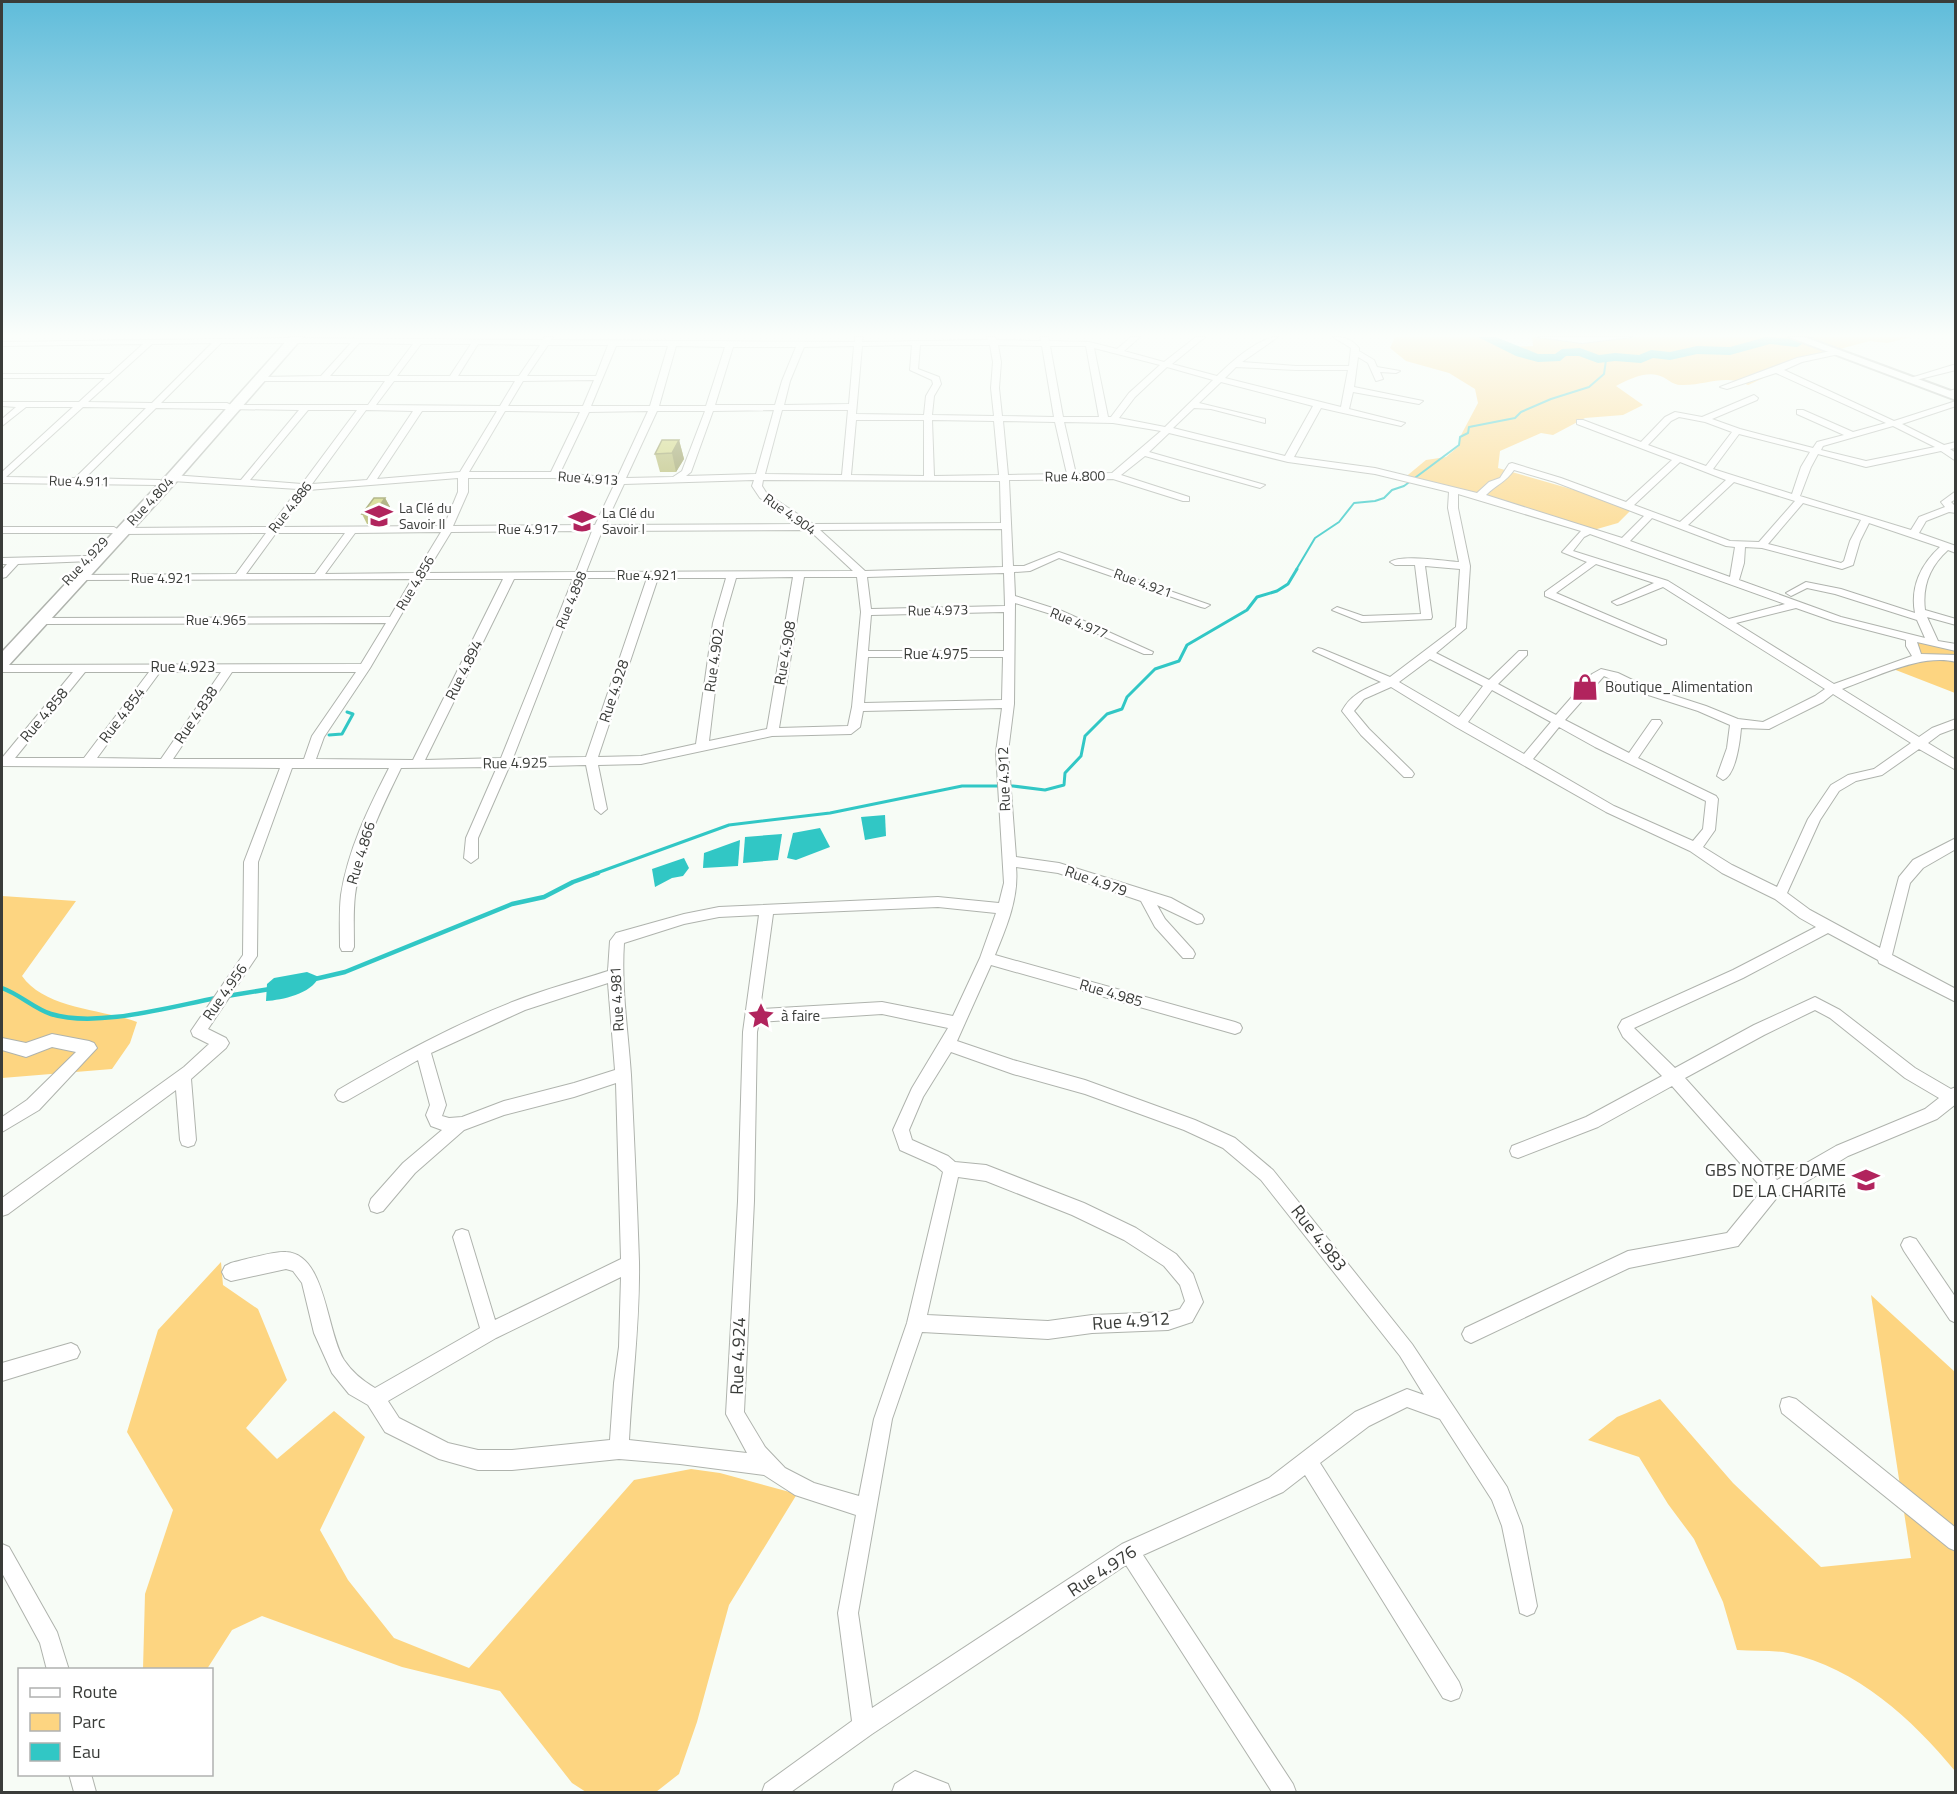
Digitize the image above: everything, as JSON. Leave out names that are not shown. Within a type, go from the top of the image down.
[{"type":"main road","name":"Rue 4.929","points":[[2,651],[87,559],[118,530],[157,482],[217,421]]},
{"type":"main road","name":"Rue 4.804","points":[[2,663],[118,530],[172,478],[220,421]]},
{"type":"street","points":[[2,478],[65,421]]},
{"type":"street","points":[[77,481],[140,421]]},
{"type":"street","points":[[245,481],[295,421]]},
{"type":"street","name":"Rue 4.886","points":[[238,578],[272,530],[357,421]]},
{"type":"street","points":[[371,481],[411,421]]},
{"type":"street","name":"Rue 4.856","points":[[308,764],[318,736],[364,668],[447,530],[463,492],[463,475],[495,421]]},
{"type":"street","points":[[554,475],[580,421]]},
{"type":"street","name":"Rue 4.898","points":[[471,858],[472,838],[483,809],[505,763],[598,529],[648,421]]},
{"type":"street","points":[[674,480],[686,472],[706,421]]},
{"type":"street","name":"Rue 4.904","points":[[776,421],[757,486],[763,495],[812,527],[862,574]]},
{"type":"street","points":[[846,477],[850,421]]},
{"type":"street","points":[[929,421],[929,479]]},
{"type":"street","name":"Rue 4.912","points":[[916,1323],[1048,1330],[1092,1324],[1168,1321],[1186,1316],[1194,1302],[1187,1280],[1170,1260],[1130,1234],[1078,1209],[986,1173],[952,1169],[942,1161],[906,1145],[901,1130],[917,1093],[948,1044],[987,958],[1005,909],[1011,883],[1012,861],[1005,824],[1002,752],[1008,704],[1010,603],[999,421]]},
{"type":"street","points":[[1059,421],[1071,476]]},
{"type":"street","points":[[1112,421],[1167,430],[1288,459],[1375,471],[1479,496],[1624,542],[1837,619],[1956,648]]},
{"type":"street","name":"Rue 4.800","points":[[1004,478],[1114,476],[1143,453],[1176,421]]},
{"type":"street","points":[[1288,459],[1309,421]]},
{"type":"street","points":[[1391,421],[1401,423]]},
{"type":"street","points":[[1643,445],[1666,421]]},
{"type":"street","points":[[1707,421],[1737,431],[1866,464],[1956,445]]},
{"type":"street","points":[[1820,421],[1852,435]]},
{"type":"street","points":[[1888,421],[1942,447],[1956,458]]},
{"type":"street","points":[[1762,545],[1798,498],[1806,467],[1820,444],[1902,421]]},
{"type":"street","points":[[1580,422],[1732,479],[1866,519],[1951,548]]},
{"type":"street","points":[[1708,470],[1737,431]]},
{"type":"street","points":[[1143,453],[1260,485]]},
{"type":"street","points":[[1627,506],[1678,459]]},
{"type":"street","points":[[1479,496],[1492,484],[1503,480],[1512,466],[1558,480],[1729,544],[1762,545],[1846,566],[1866,519]]},
{"type":"street","name":"Rue 4.913","points":[[172,478],[245,481],[306,487],[463,475],[554,475],[620,481],[761,477],[1004,478]]},
{"type":"street","points":[[1114,476],[1186,499]]},
{"type":"street","name":"Rue 4.911","points":[[2,478],[157,482]]},
{"type":"street","points":[[1681,527],[1732,479]]},
{"type":"street","points":[[1408,774],[1365,732],[1348,711],[1358,697],[1391,682],[1461,628],[1465,566],[1453,508],[1454,490]]},
{"type":"street","points":[[1912,534],[1922,519],[1953,509],[1946,502],[1956,494]]},
{"type":"street","points":[[1624,542],[1650,515]]},
{"type":"street","name":"Rue 4.917","points":[[2,530],[1005,526]]},
{"type":"street","points":[[317,578],[352,530]]},
{"type":"street","points":[[1590,531],[1581,535],[1567,552],[1664,582],[1956,766]]},
{"type":"street","points":[[1734,580],[1739,563],[1740,545]]},
{"type":"street","points":[[1935,644],[1926,633],[1918,594],[1923,574],[1934,557],[1951,548]]},
{"type":"street","name":"Rue 4.921","points":[[78,578],[862,574],[1031,568],[1059,555],[1205,605]]},
{"type":"street","points":[[2,561],[87,559]]},
{"type":"street","points":[[2,575],[15,561]]},
{"type":"street","points":[[1594,561],[1550,594],[1662,642]]},
{"type":"street","points":[[1395,562],[1465,566]]},
{"type":"street","points":[[1337,610],[1362,619],[1427,617],[1420,562]]},
{"type":"street","name":"Rue 4.928","points":[[591,760],[654,574]]},
{"type":"street","points":[[862,574],[866,612],[858,707],[1008,704]]},
{"type":"street","name":"Rue 4.902","points":[[702,746],[718,623],[732,575]]},
{"type":"street","name":"Rue 4.908","points":[[772,732],[799,575]]},
{"type":"street","name":"Rue 4.894","points":[[417,764],[510,576]]},
{"type":"street","points":[[1617,602],[1664,582]]},
{"type":"street","points":[[1791,593],[1806,585],[1956,622]]},
{"type":"street","name":"Rue 4.973","points":[[866,612],[1010,603]]},
{"type":"street","name":"Rue 4.977","points":[[1010,603],[1058,613],[1148,652]]},
{"type":"street","points":[[1729,622],[1797,604]]},
{"type":"street","name":"Rue 4.965","points":[[40,621],[393,620]]},
{"type":"street","points":[[1912,638],[1911,646],[1918,658]]},
{"type":"street","points":[[1318,651],[1391,682],[1610,809],[1695,848],[1727,869],[1780,895],[1805,914],[1884,959],[1953,990]]},
{"type":"street","points":[[1460,724],[1491,684],[1523,653]]},
{"type":"street","name":"Rue 4.975","points":[[861,654],[1010,654]]},
{"type":"street","points":[[1429,654],[1712,799],[1709,830],[1695,848]]},
{"type":"street","points":[[1525,760],[1558,722],[1563,712],[1581,696],[1594,678],[1605,673],[1647,692],[1697,706],[1736,723],[1765,726],[1819,699],[1832,688],[1918,658],[1950,657],[1956,660]]},
{"type":"street","name":"Rue 4.858","points":[[3,762],[83,667]]},
{"type":"street","name":"Rue 4.854","points":[[87,763],[158,667]]},
{"type":"street","name":"Rue 4.923","points":[[2,668],[364,668]]},
{"type":"street","name":"Rue 4.838","points":[[164,763],[229,668]]},
{"type":"street","name":"Rue 4.925","points":[[3,762],[417,764],[641,760],[772,732],[851,730],[855,727],[858,707]]},
{"type":"street","points":[[1631,759],[1656,723]]},
{"type":"street","points":[[1723,776],[1733,748],[1736,723]]},
{"type":"street","points":[[1780,895],[1814,819],[1835,788],[1852,778],[1878,772],[1936,731],[1956,723]]},
{"type":"street","points":[[591,760],[601,809]]},
{"type":"street","name":"Rue 4.956","points":[[2,1208],[183,1077],[221,1043],[198,1031],[250,956],[251,862],[287,764]]},
{"type":"street","name":"Rue 4.866","points":[[347,948],[348,897],[354,863],[370,819],[397,764]]},
{"type":"street","points":[[1884,959],[1904,881],[1918,864],[1956,843]]},
{"type":"street","name":"Rue 4.979","points":[[1012,861],[1059,868],[1146,897],[1160,923],[1188,954]]},
{"type":"street","points":[[1146,897],[1166,902],[1197,920]]},
{"type":"street","name":"Rue 4.981","points":[[619,1449],[623,1383],[628,1347],[630,1264],[623,1074],[615,975],[615,946],[621,937],[684,919],[719,912],[938,902],[1005,909]]},
{"type":"street","name":"Rue 4.924","points":[[767,909],[752,1016],[745,1170],[746,1201],[735,1414],[749,1439],[769,1466],[801,1487],[867,1508]]},
{"type":"street","points":[[1775,1188],[1625,1027],[1627,1024],[1738,974],[1828,927]]},
{"type":"street","name":"Rue 4.985","points":[[987,958],[1235,1028]]},
{"type":"street","points":[[343,1095],[423,1050],[521,1005],[615,975]]},
{"type":"street","points":[[1471,1334],[1628,1260],[1732,1240],[1775,1188],[1782,1187],[1842,1151],[1931,1114],[1954,1096],[1910,1073],[1835,1014],[1815,1003],[1592,1122],[1518,1151]]},
{"type":"street","points":[[752,1016],[882,1008],[957,1023]]},
{"type":"street","points":[[2,1044],[26,1050],[52,1040],[89,1048],[33,1105],[2,1125]]},
{"type":"street","name":"Rue 4.983","points":[[948,1044],[1013,1067],[1106,1094],[1190,1125],[1238,1150],[1267,1175],[1286,1196],[1406,1350],[1449,1413],[1508,1512],[1527,1606]]},
{"type":"street","points":[[423,1050],[438,1105],[434,1115],[437,1121],[449,1125],[460,1124],[504,1108],[574,1090],[623,1074]]},
{"type":"street","points":[[183,1077],[188,1140]]},
{"type":"street","points":[[377,1205],[409,1168],[460,1124]]},
{"type":"street","points":[[864,1726],[848,1613],[883,1419],[916,1323],[952,1169]]},
{"type":"street","points":[[462,1237],[490,1332]]},
{"type":"street","points":[[1910,1245],[1956,1314]]},
{"type":"street","points":[[231,1272],[286,1260],[299,1265],[309,1279],[323,1333],[338,1367],[356,1387],[375,1398],[392,1425],[446,1452],[478,1460],[512,1460],[619,1449],[680,1454],[769,1466]]},
{"type":"street","points":[[375,1398],[490,1332],[630,1264]]},
{"type":"street","points":[[2,1372],[71,1352]]},
{"type":"street","name":"Rue 4.976","points":[[773,1792],[864,1726],[1129,1551],[1276,1485],[1362,1419],[1407,1398],[1449,1413]]},
{"type":"street","points":[[1789,1406],[1956,1541]]},
{"type":"street","points":[[1307,1460],[1451,1690]]},
{"type":"street","points":[[1129,1551],[1285,1792]]},
{"type":"street","points":[[2,1554],[51,1639],[58,1668]]},
{"type":"street","points":[[81,1776],[85,1792]]},
{"type":"street","points":[[903,1792],[915,1782],[940,1792]]},
{"type":"green space","points":[[1469,421],[1580,421],[1553,435],[1541,433],[1500,451],[1498,468],[1592,495],[1630,511],[1618,523],[1590,531],[1445,488],[1403,479],[1426,460],[1446,457],[1459,446],[1460,437]]},
{"type":"green space","points":[[1912,638],[1955,648],[1955,693],[1888,667],[1917,658]]},
{"type":"green space","points":[[2,896],[76,901],[22,976],[32,987],[59,1002],[137,1022],[130,1043],[112,1069],[2,1078]]},
{"type":"green space","points":[[221,1262],[223,1285],[258,1309],[287,1380],[246,1428],[277,1459],[334,1411],[365,1437],[320,1530],[348,1580],[394,1638],[469,1668],[634,1480],[691,1469],[720,1473],[797,1494],[729,1605],[697,1722],[679,1774],[656,1792],[586,1792],[572,1783],[500,1691],[402,1667],[262,1616],[232,1630],[208,1668],[143,1668],[145,1594],[173,1510],[127,1432],[158,1330]]},
{"type":"green space","points":[[1871,1295],[1955,1372],[1955,1771],[1901,1715],[1860,1683],[1837,1670],[1788,1653],[1737,1650],[1723,1602],[1694,1539],[1668,1504],[1639,1457],[1588,1440],[1617,1417],[1660,1399],[1733,1483],[1821,1567],[1911,1558]]},
{"type":"water","points":[[885,815],[886,836],[865,840],[861,817]]},
{"type":"water","points":[[820,828],[830,847],[796,860],[787,858],[793,833]]},
{"type":"water","points":[[782,834],[778,860],[743,863],[745,837]]},
{"type":"water","points":[[740,840],[738,866],[703,868],[704,853]]},
{"type":"water","points":[[684,858],[689,868],[683,876],[672,878],[655,887],[652,869]]},
{"type":"water","points":[[307,972],[319,977],[310,988],[288,997],[266,1001],[267,984],[274,978]]},
{"type":"building","points":[[662,440],[679,440],[672,453],[655,454]]},
{"type":"building","points":[[374,498],[385,498],[374,514],[362,514]]},
{"type":"waterway","points":[[1296,570],[1315,538],[1339,522],[1354,503],[1384,498],[1392,490],[1404,486],[1459,445],[1460,437],[1468,433],[1469,427],[1501,421]]},
{"type":"waterway","points":[[594,874],[729,825],[830,813],[962,786],[1013,786],[1045,790],[1064,785],[1065,773],[1081,756],[1085,736],[1107,714],[1122,709],[1127,697],[1155,669],[1179,661],[1187,645],[1247,610],[1257,597],[1277,591],[1288,584],[1297,569]]},
{"type":"waterway","points":[[329,735],[342,734],[353,714],[347,712]]},
{"type":"waterway","points":[[315,979],[345,972],[512,904],[544,897],[573,882],[598,873]]},
{"type":"waterway","points":[[2,988],[51,1014],[90,1019],[133,1015],[216,998]]},
{"type":"waterway","points":[[227,996],[270,989]]},
{"type":"place","name":"La Clé du Savoir II","points":[[379,516]]},
{"type":"place","name":"La Clé du Savoir I","points":[[582,521]]},
{"type":"place","name":"Boutique_Alimentation","points":[[1585,687]]},
{"type":"place","name":"à faire","points":[[761,1016]]},
{"type":"place","name":"GBS NOTRE DAME DE LA CHARITé","points":[[1866,1180]]}]
